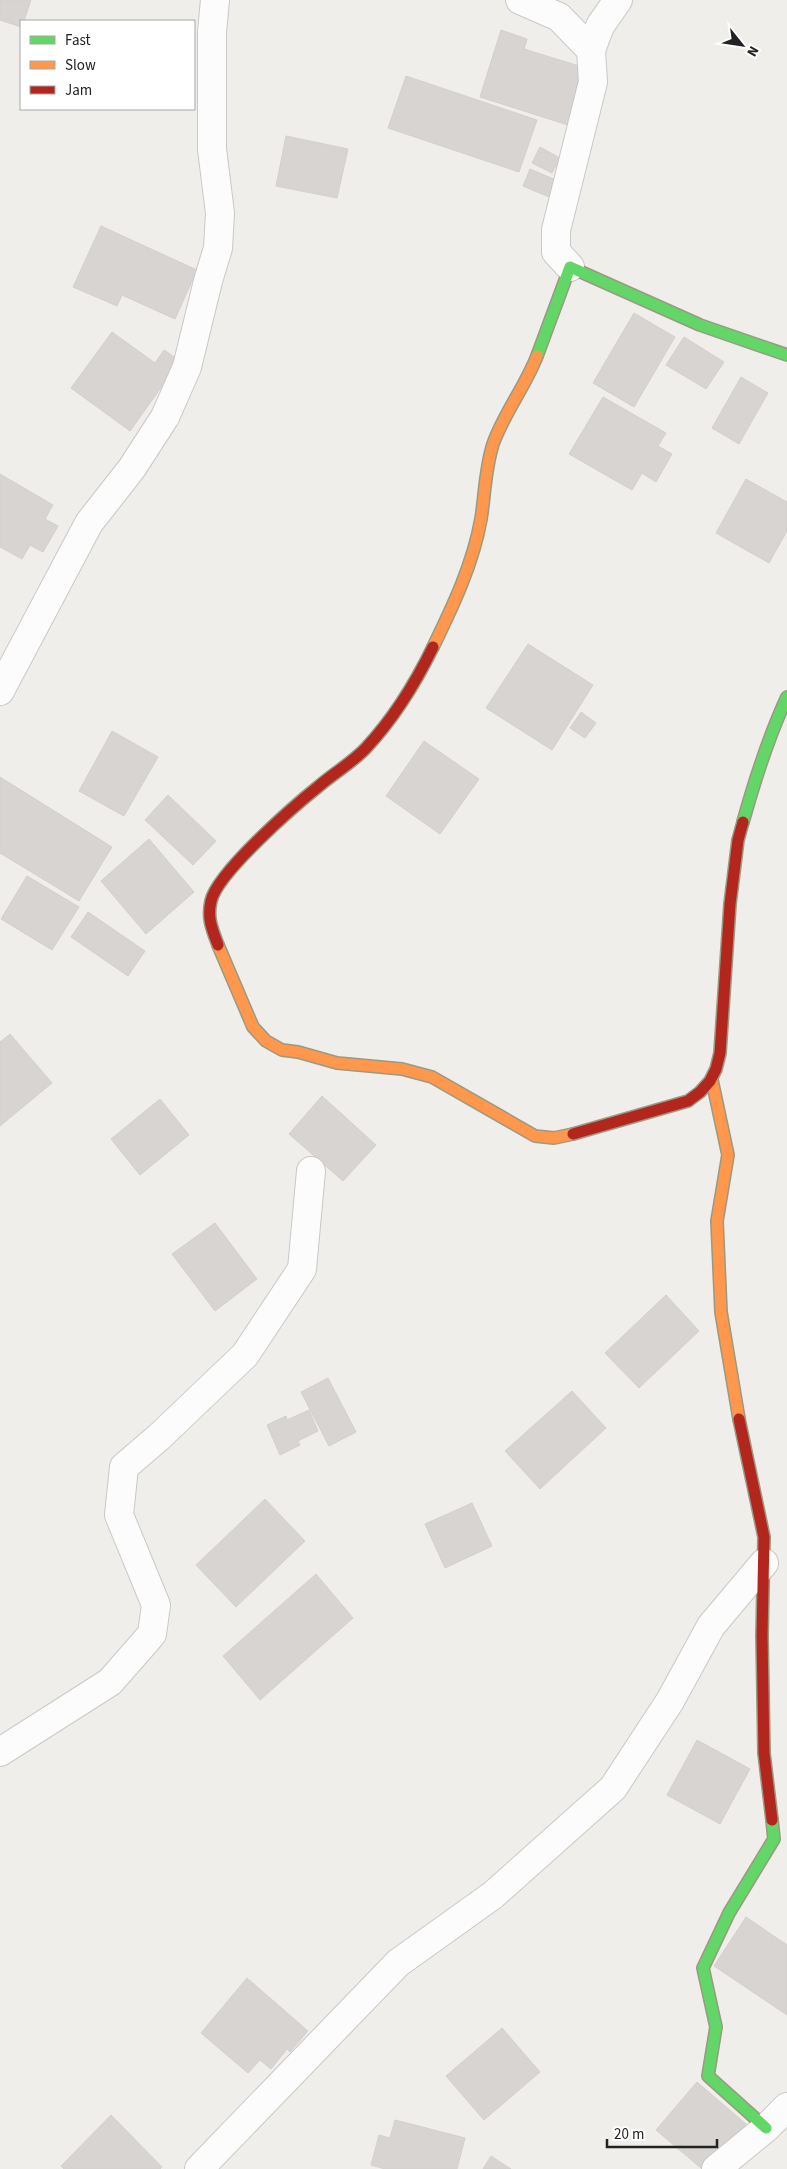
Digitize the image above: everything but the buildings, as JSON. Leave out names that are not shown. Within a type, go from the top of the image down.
[{"type":"street","points":[[0,691],[51,591],[89,523],[132,468],[165,417],[188,368],[208,281],[218,248],[220,212],[212,149],[212,32],[215,0]]},
{"type":"street","points":[[520,0],[559,17],[591,50]]},
{"type":"street","points":[[618,0],[600,26],[591,50],[593,82],[556,230],[556,252],[570,267],[700,325],[787,355]]},
{"type":"street","points":[[570,267],[534,364],[498,431],[488,462],[482,520],[473,553],[452,608],[422,670],[400,707],[365,749],[316,788],[237,860],[223,877],[211,901],[209,922],[245,1011],[254,1027],[266,1041],[282,1050],[298,1052],[337,1063],[402,1068],[432,1077],[535,1136],[554,1138],[568,1136],[688,1102],[701,1093],[712,1080],[720,1053],[730,913],[738,840],[756,775],[773,727],[787,697]]},
{"type":"street","points":[[712,1080],[728,1154],[718,1221],[721,1312],[739,1417],[764,1536],[762,1636],[764,1753],[774,1839],[729,1913],[703,1968],[716,2028],[708,2076],[766,2128]]},
{"type":"street","points":[[0,1752],[110,1682],[152,1634],[156,1605],[119,1515],[124,1467],[159,1437],[245,1355],[302,1269],[312,1171]]},
{"type":"street","points":[[199,2169],[398,1963],[493,1895],[613,1788],[670,1701],[711,1626],[764,1563]]},
{"type":"street","points":[[716,2169],[766,2128],[787,2107]]},
{"type":"traffic: fast","points":[[537,356],[570,267],[700,325],[787,355]]},
{"type":"traffic: fast","points":[[743,822],[762,759],[787,697]]},
{"type":"traffic: fast","points":[[766,2128],[708,2076],[716,2027],[703,1968],[729,1913],[774,1839],[772,1820]]},
{"type":"traffic: slow","points":[[433,647],[455,600],[473,552],[481,519],[490,453],[493,444],[537,356]]},
{"type":"traffic: slow","points":[[218,945],[253,1027],[266,1041],[282,1050],[298,1052],[337,1063],[402,1069],[432,1077],[535,1136],[554,1138],[573,1134]]},
{"type":"traffic: slow","points":[[712,1080],[728,1155],[717,1221],[721,1312],[739,1419]]},
{"type":"traffic: jam","points":[[218,945],[210,913],[211,901],[216,889],[241,858],[275,824],[366,748],[386,725],[403,700],[433,647]]},
{"type":"traffic: jam","points":[[573,1134],[688,1101],[710,1081],[716,1069],[720,1053],[730,904],[738,840],[743,822]]},
{"type":"traffic: jam","points":[[739,1419],[764,1537],[762,1636],[764,1753],[772,1820]]}]
